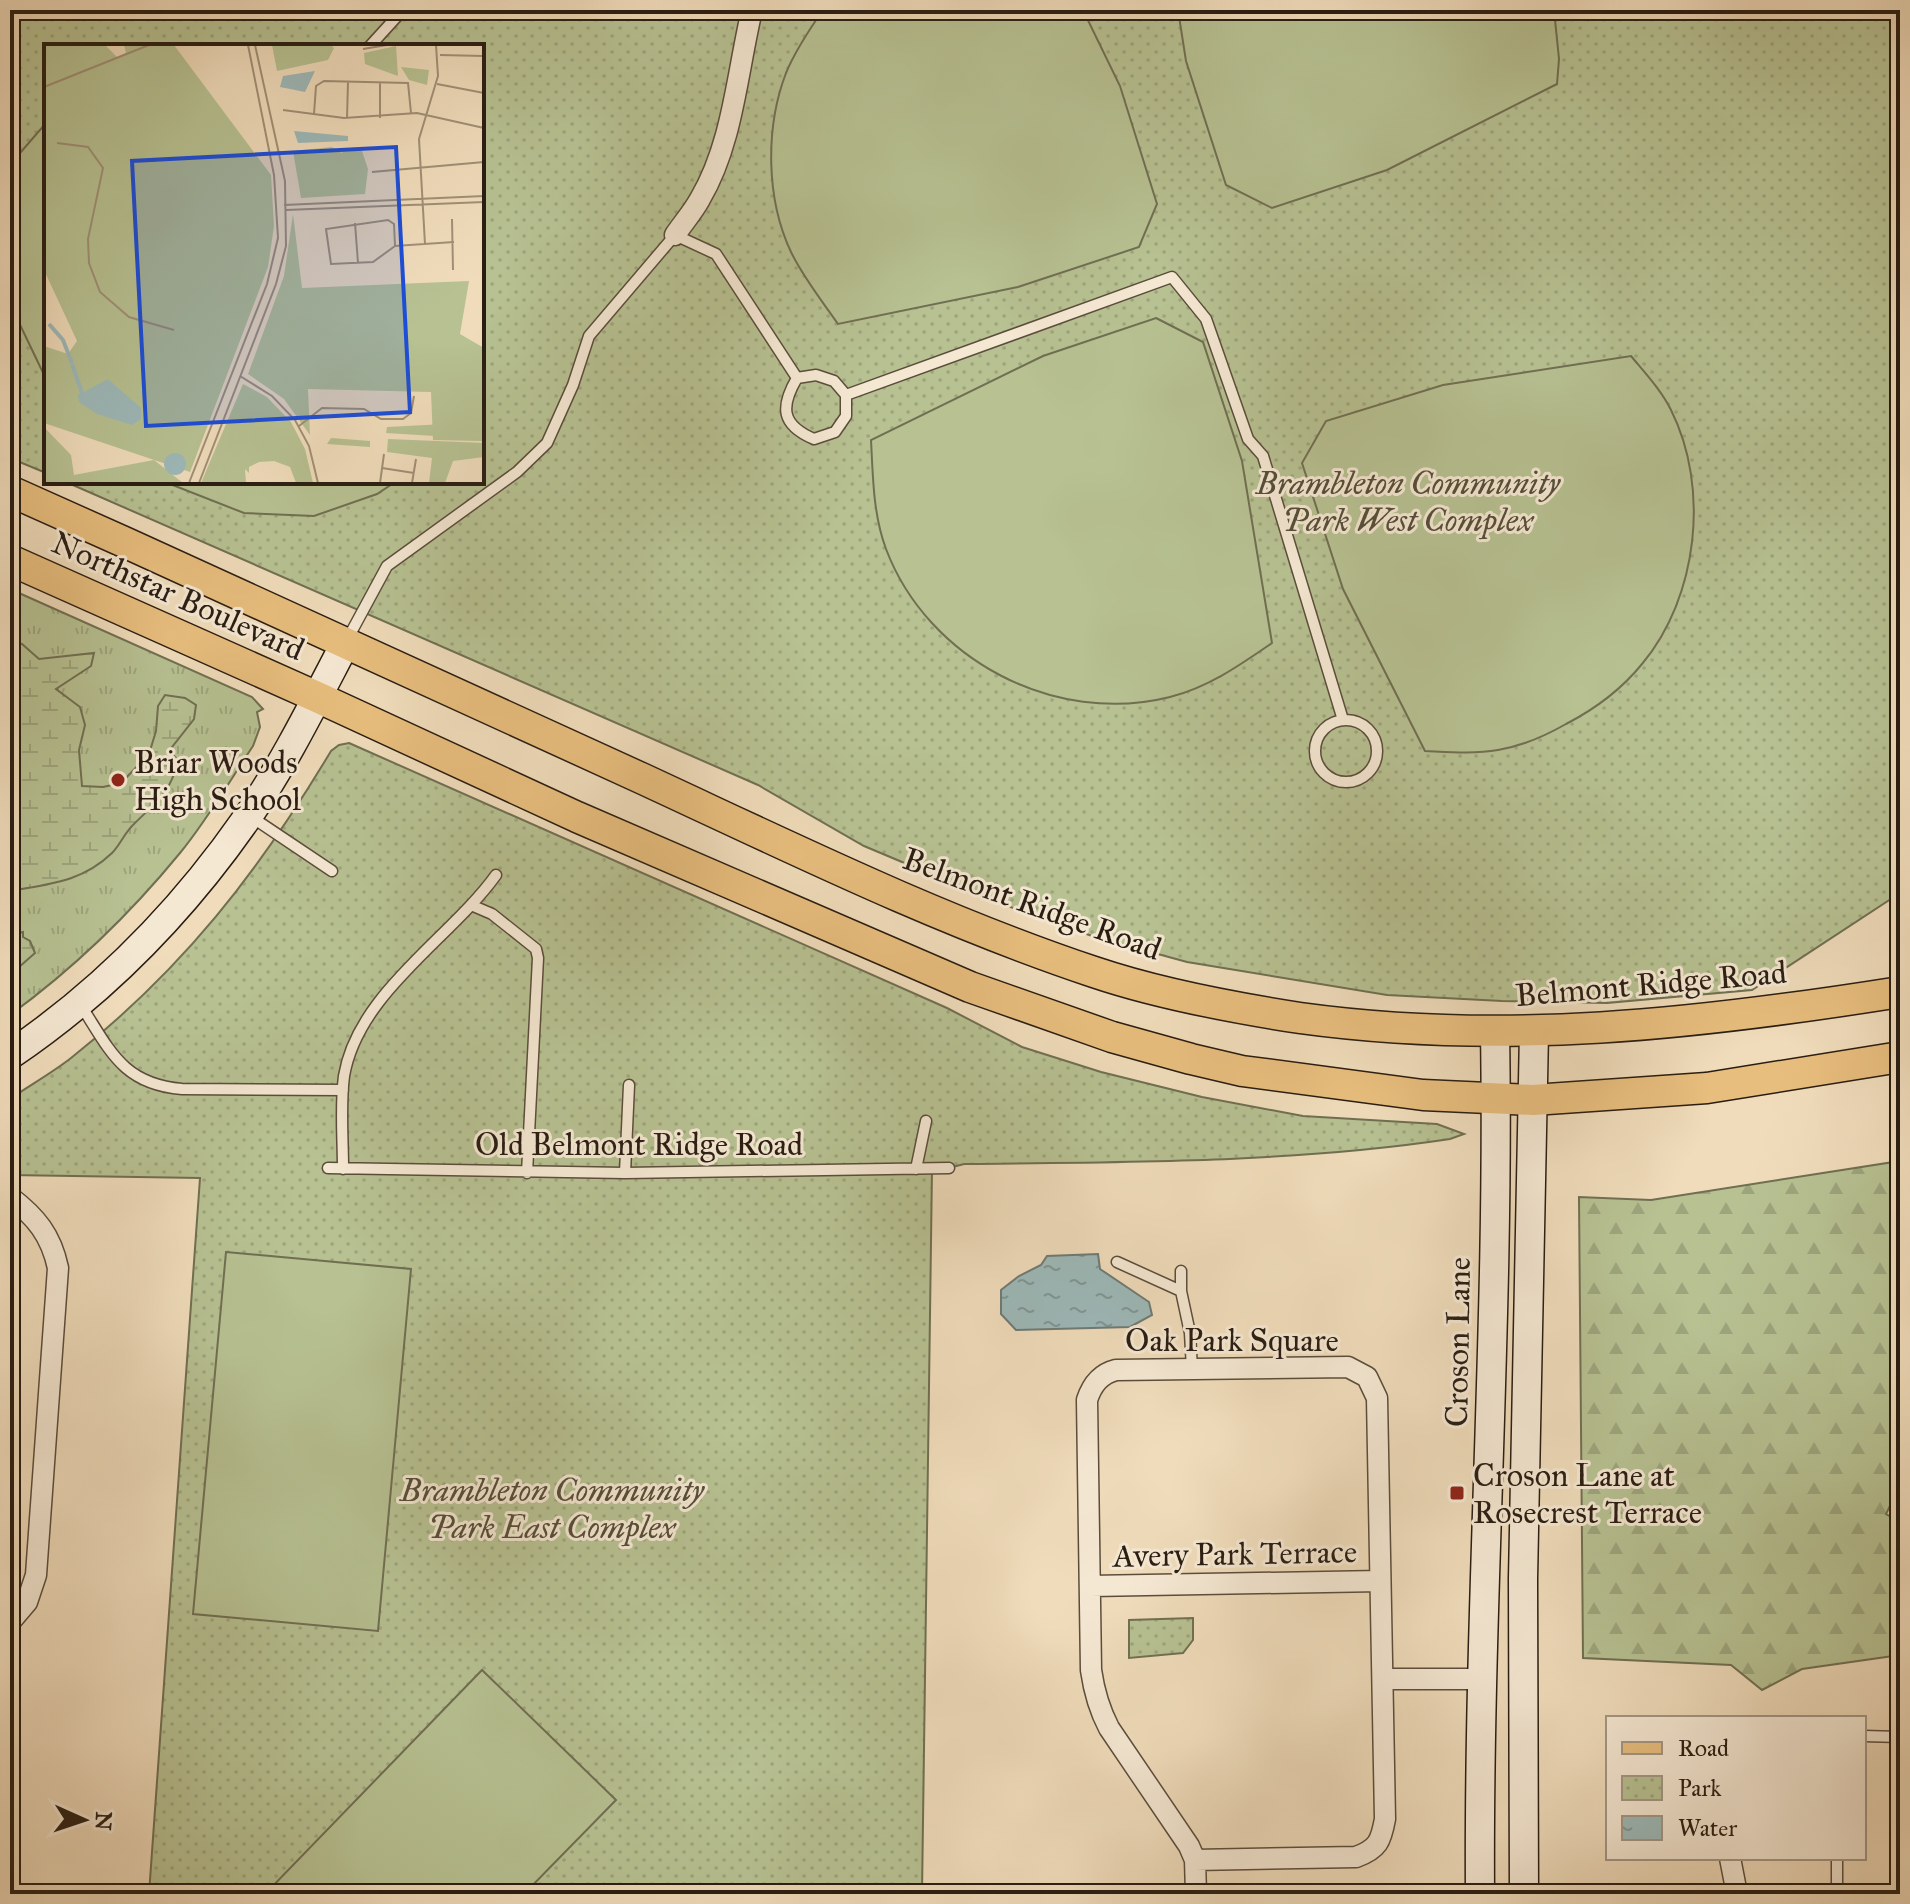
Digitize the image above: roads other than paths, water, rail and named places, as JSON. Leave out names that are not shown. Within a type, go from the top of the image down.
[{"type":"main road","name":"Northstar Boulevard","points":[[10,491],[346,642]]},
{"type":"main road","name":"Northstar Boulevard","points":[[10,560],[317,697]]},
{"type":"main road","points":[[10,1055],[124,963],[168,918],[216,860],[248,815],[346,642]]},
{"type":"main road","name":"Belmont Ridge Road","points":[[346,642],[831,866],[969,925],[1097,973],[1190,996],[1298,1017],[1406,1028],[1534,1032],[1757,1015],[1900,992]]},
{"type":"main road","points":[[317,697],[577,817],[970,987],[1112,1037],[1242,1071],[1423,1095],[1533,1100],[1707,1088],[1900,1057]]},
{"type":"main road","name":"Croson Lane","points":[[1480,1894],[1481,1679],[1492,1392],[1495,1032]]},
{"type":"main road","points":[[1524,1894],[1523,1579],[1534,1032]]},
{"type":"street","points":[[675,235],[701,198],[718,157],[738,84],[752,10]]},
{"type":"street","points":[[10,1197],[32,1214],[45,1230],[54,1248],[58,1268],[36,1575],[27,1602],[10,1622]]},
{"type":"street","name":"Oak Park Square","points":[[1195,1860],[1356,1857],[1371,1852],[1382,1837],[1385,1819],[1377,1398],[1367,1377],[1348,1367],[1116,1370],[1106,1372],[1091,1388],[1087,1400],[1091,1670],[1100,1712],[1189,1846],[1195,1860],[1196,1894]]},
{"type":"street","name":"Avery Park Terrace","points":[[1091,1586],[1380,1581]]},
{"type":"street","points":[[1383,1679],[1481,1679]]},
{"type":"street","points":[[1730,1860],[1737,1894]]},
{"type":"lane","points":[[372,44],[401,12],[419,10]]},
{"type":"lane","points":[[346,642],[387,566],[517,472],[547,443],[573,385],[589,336],[675,235],[716,254],[797,378]]},
{"type":"lane","points":[[846,395],[1172,277],[1206,319],[1248,439],[1263,456],[1343,720]]},
{"type":"lane","points":[[816,375],[834,381],[846,395],[846,416],[835,432],[814,439],[798,432],[787,417],[786,397],[797,378],[816,375]]},
{"type":"lane","points":[[1343,720],[1364,726],[1372,733],[1376,743],[1377,754],[1369,773],[1350,782],[1330,778],[1317,763],[1315,754],[1319,735],[1334,722],[1343,720]]},
{"type":"lane","points":[[248,815],[332,871]]},
{"type":"lane","points":[[343,1169],[343,1090],[347,1063],[373,1012],[405,972],[496,875]]},
{"type":"lane","points":[[471,905],[492,914],[536,949],[538,958],[527,1173]]},
{"type":"lane","points":[[78,1002],[123,1067],[140,1079],[158,1086],[182,1089],[343,1090]]},
{"type":"lane","points":[[625,1173],[629,1085]]},
{"type":"lane","points":[[916,1169],[926,1121]]},
{"type":"lane","name":"Old Belmont Ridge Road","points":[[328,1168],[527,1173],[949,1168]]},
{"type":"lane","points":[[1117,1262],[1181,1291]]},
{"type":"lane","points":[[1181,1271],[1192,1369]]},
{"type":"lane","points":[[1866,1736],[1900,1737]]},
{"type":"lane","points":[[1837,1860],[1837,1894]]},
{"type":"water","points":[[1098,1254],[1100,1269],[1149,1302],[1152,1315],[1130,1327],[1016,1330],[1001,1314],[1001,1290],[1041,1265],[1047,1256]]},
{"type":"place","name":"Briar Woods High School","points":[[118,780]]},
{"type":"place","name":"Croson Lane at Rosecrest Terrace","points":[[1457,1493]]},
{"type":"park label","name":"Brambleton Community Park West Complex","points":[[1408,502]]},
{"type":"park label","name":"Brambleton Community Park East Complex","points":[[552,1508]]}]
